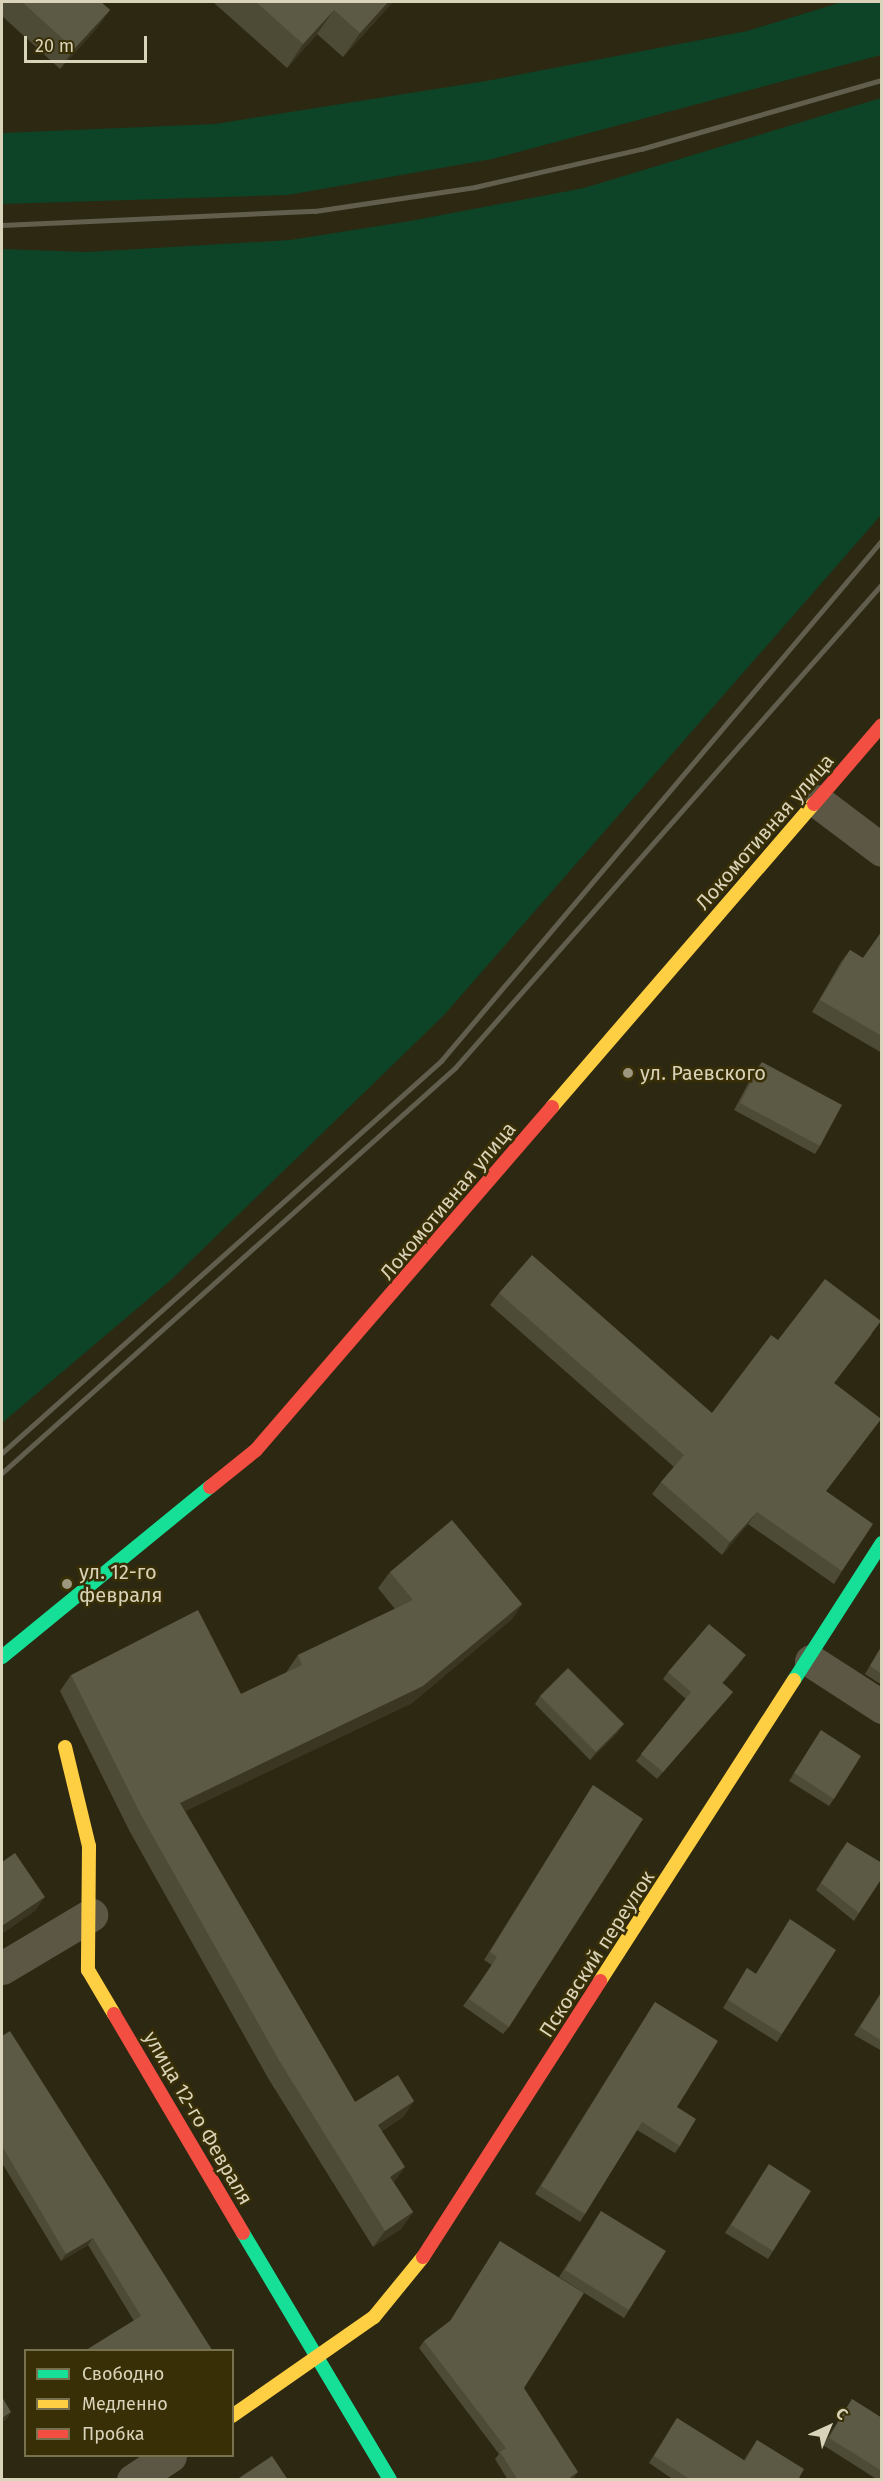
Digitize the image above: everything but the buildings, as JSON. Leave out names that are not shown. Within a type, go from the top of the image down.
[{"type":"street","name":"Локомотивная улица","points":[[2,1657],[256,1450],[882,725]]},
{"type":"street","points":[[817,801],[882,850]]},
{"type":"street","name":"Псковский переулок","points":[[234,2415],[317,2362],[374,2317],[420,2262],[811,1661],[882,1543]]},
{"type":"street","points":[[811,1661],[882,1707]]},
{"type":"street","name":"улица 12-го Февраля","points":[[65,1748],[89,1846],[91,1915],[88,1970],[317,2362],[390,2480]]},
{"type":"street","points":[[2,1968],[91,1915]]},
{"type":"street","points":[[133,2480],[168,2457]]},
{"type":"green space","points":[[842,2],[881,2],[881,55],[492,159],[288,195],[2,204],[2,133],[215,124],[486,81],[747,31]]},
{"type":"green space","points":[[881,98],[881,515],[444,1015],[172,1279],[2,1423],[2,249],[87,252],[290,240],[410,221],[584,188]]},
{"type":"railway","points":[[2,225],[315,211],[475,187],[641,149],[882,80]]},
{"type":"railway","points":[[2,1453],[441,1061],[882,540]]},
{"type":"railway","points":[[2,1473],[455,1068],[882,584]]},
{"type":"traffic: fast","points":[[2,1657],[210,1487]]},
{"type":"traffic: fast","points":[[794,1680],[882,1543]]},
{"type":"traffic: fast","points":[[243,2233],[390,2480]]},
{"type":"traffic: slow","points":[[552,1107],[814,804]]},
{"type":"traffic: slow","points":[[600,1981],[794,1680]]},
{"type":"traffic: slow","points":[[65,1747],[89,1846],[88,1970],[114,2014]]},
{"type":"traffic: slow","points":[[234,2415],[374,2317],[423,2257]]},
{"type":"traffic: jam","points":[[814,804],[882,725]]},
{"type":"traffic: jam","points":[[210,1487],[256,1450],[552,1107]]},
{"type":"traffic: jam","points":[[423,2257],[600,1981]]},
{"type":"traffic: jam","points":[[114,2014],[243,2233]]},
{"type":"place","name":"ул. Раевского","points":[[628,1073]]},
{"type":"place","name":"ул. 12-го февраля","points":[[67,1584]]}]
